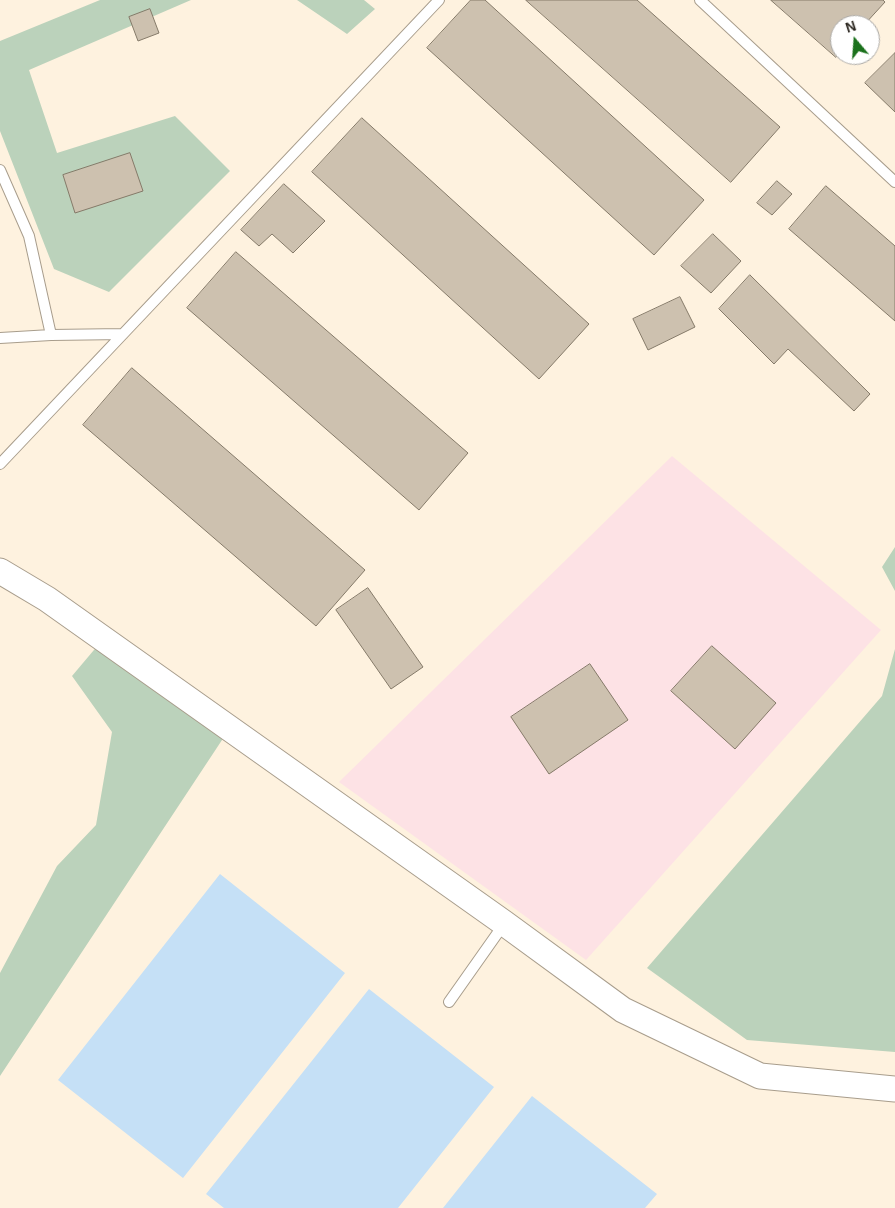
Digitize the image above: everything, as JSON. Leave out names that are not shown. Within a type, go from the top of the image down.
[{"type":"street","points":[[0,571],[47,599],[624,1010],[760,1076],[895,1089]]},
{"type":"lane","points":[[0,464],[439,0]]},
{"type":"lane","points":[[700,0],[895,182]]},
{"type":"lane","points":[[0,170],[29,236],[51,335]]},
{"type":"lane","points":[[0,338],[123,334]]},
{"type":"lane","points":[[449,1002],[504,923]]},
{"type":"shaded area","points":[[672,456],[881,630],[586,960],[339,782]]},
{"type":"green space","points":[[100,0],[191,0],[29,70],[57,153],[175,116],[230,171],[109,292],[54,269],[0,131],[0,41]]},
{"type":"green space","points":[[297,0],[364,0],[375,9],[347,34]]},
{"type":"green space","points":[[895,547],[895,591],[882,567]]},
{"type":"green space","points":[[99,644],[224,737],[0,1076],[0,973],[57,866],[96,825],[112,732],[72,676]]},
{"type":"green space","points":[[895,649],[895,1052],[747,1040],[647,968],[882,696]]},
{"type":"water","points":[[220,874],[345,973],[183,1178],[58,1080]]},
{"type":"water","points":[[369,989],[494,1087],[398,1208],[224,1208],[206,1194]]},
{"type":"water","points":[[532,1096],[657,1194],[645,1208],[443,1208]]},
{"type":"building","points":[[471,0],[485,0],[704,200],[654,255],[427,48]]},
{"type":"building","points":[[526,0],[637,0],[780,127],[731,182]]},
{"type":"building","points":[[771,0],[883,0],[885,2],[873,15],[830,15],[830,52]]},
{"type":"building","points":[[150,9],[159,33],[138,41],[129,17]]},
{"type":"building","points":[[895,53],[895,112],[865,83]]},
{"type":"building","points":[[362,118],[589,324],[539,379],[312,172]]},
{"type":"building","points":[[130,153],[143,191],[75,213],[63,175]]},
{"type":"building","points":[[777,181],[792,194],[772,215],[757,203]]},
{"type":"building","points":[[284,184],[325,221],[293,253],[272,234],[259,246],[241,230]]},
{"type":"building","points":[[826,186],[895,246],[895,321],[789,229]]},
{"type":"building","points":[[713,234],[741,261],[711,293],[681,266]]},
{"type":"building","points":[[236,252],[468,453],[419,510],[187,308]]},
{"type":"building","points":[[750,275],[870,394],[854,411],[788,349],[774,364],[719,309]]},
{"type":"building","points":[[680,297],[695,327],[648,350],[633,319]]},
{"type":"building","points":[[132,368],[365,570],[316,626],[83,425]]},
{"type":"building","points":[[368,588],[423,667],[391,689],[336,610]]},
{"type":"building","points":[[712,646],[776,703],[735,749],[671,691]]},
{"type":"building","points":[[590,664],[628,720],[549,774],[511,717]]}]
